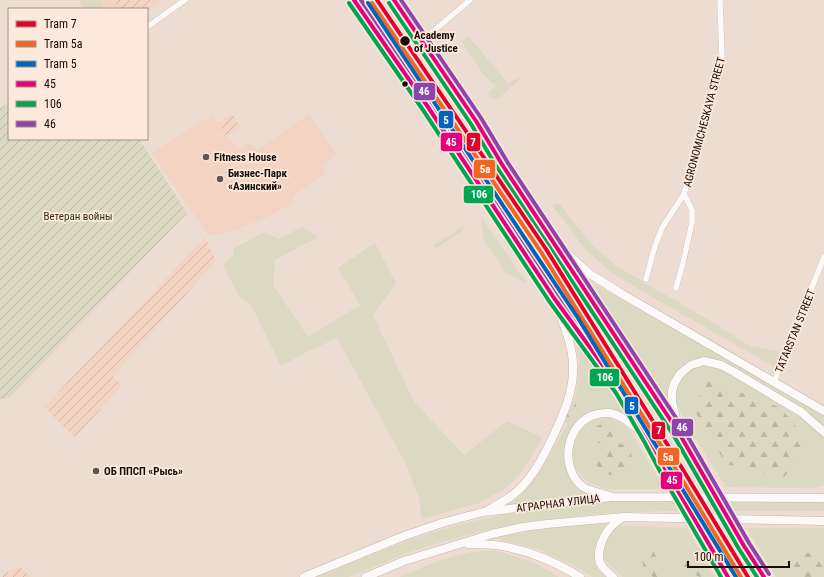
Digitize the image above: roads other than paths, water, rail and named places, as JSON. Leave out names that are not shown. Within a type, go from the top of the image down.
[{"type":"main road","points":[[354,0],[428,108],[554,298],[621,390],[728,577]]},
{"type":"main road","points":[[394,0],[476,121],[503,166],[679,433],[744,546],[764,577]]},
{"type":"main road","points":[[552,239],[590,274],[824,411]]},
{"type":"main road","points":[[483,512],[498,505],[511,496],[527,481],[541,461],[563,416],[569,398],[573,382],[571,349],[554,298]]},
{"type":"main road","points":[[679,433],[672,402],[674,384],[680,374],[691,365],[704,361],[721,365],[734,372],[801,412],[824,432]]},
{"type":"main road","points":[[612,497],[584,488],[572,472],[568,460],[568,449],[572,436],[580,424],[592,415],[610,413],[632,425],[650,440]]},
{"type":"main road","points":[[814,497],[824,491]]},
{"type":"main road","name":"АГРАРНАЯ УЛИЦА","points":[[304,577],[404,536],[442,523],[483,512],[612,497],[824,498]]},
{"type":"main road","points":[[613,577],[600,563],[600,547],[603,538],[613,524],[624,517]]},
{"type":"main road","name":"АГРАРНАЯ УЛИЦА","points":[[366,577],[404,561],[457,544],[523,527],[547,524],[624,517],[824,521]]},
{"type":"main road","points":[[457,544],[485,544],[502,546],[534,554],[567,569],[580,577]]},
{"type":"main road","points":[[716,556],[722,577]]},
{"type":"street","points":[[148,25],[185,0]]},
{"type":"street","points":[[422,41],[470,0]]},
{"type":"street","name":"AGRONOMICHESKAYA STREET","points":[[676,288],[692,222],[692,210],[684,194],[722,56],[720,0]]},
{"type":"street","points":[[646,279],[655,246],[662,228],[684,194]]},
{"type":"street","name":"TATARSTAN STREET","points":[[774,382],[824,257]]},
{"type":"tram line","name":"7","points":[[377,0],[546,249],[748,577]]},
{"type":"tram line","name":"5","points":[[368,3],[578,318],[736,577]]},
{"type":"tram line","name":"5а","points":[[372,3],[541,252],[741,577]]},
{"type":"place","name":"Academy of Justice","points":[[405,41]]},
{"type":"place","name":"Fitness House","points":[[206,157]]},
{"type":"place","name":"Бизнес-Парк «Азинский»","points":[[220,179]]},
{"type":"place","name":"ОБ ППСП «Рысь»","points":[[96,471]]},
{"type":"park label","name":"Ветеран войны","points":[[78,216]]}]
